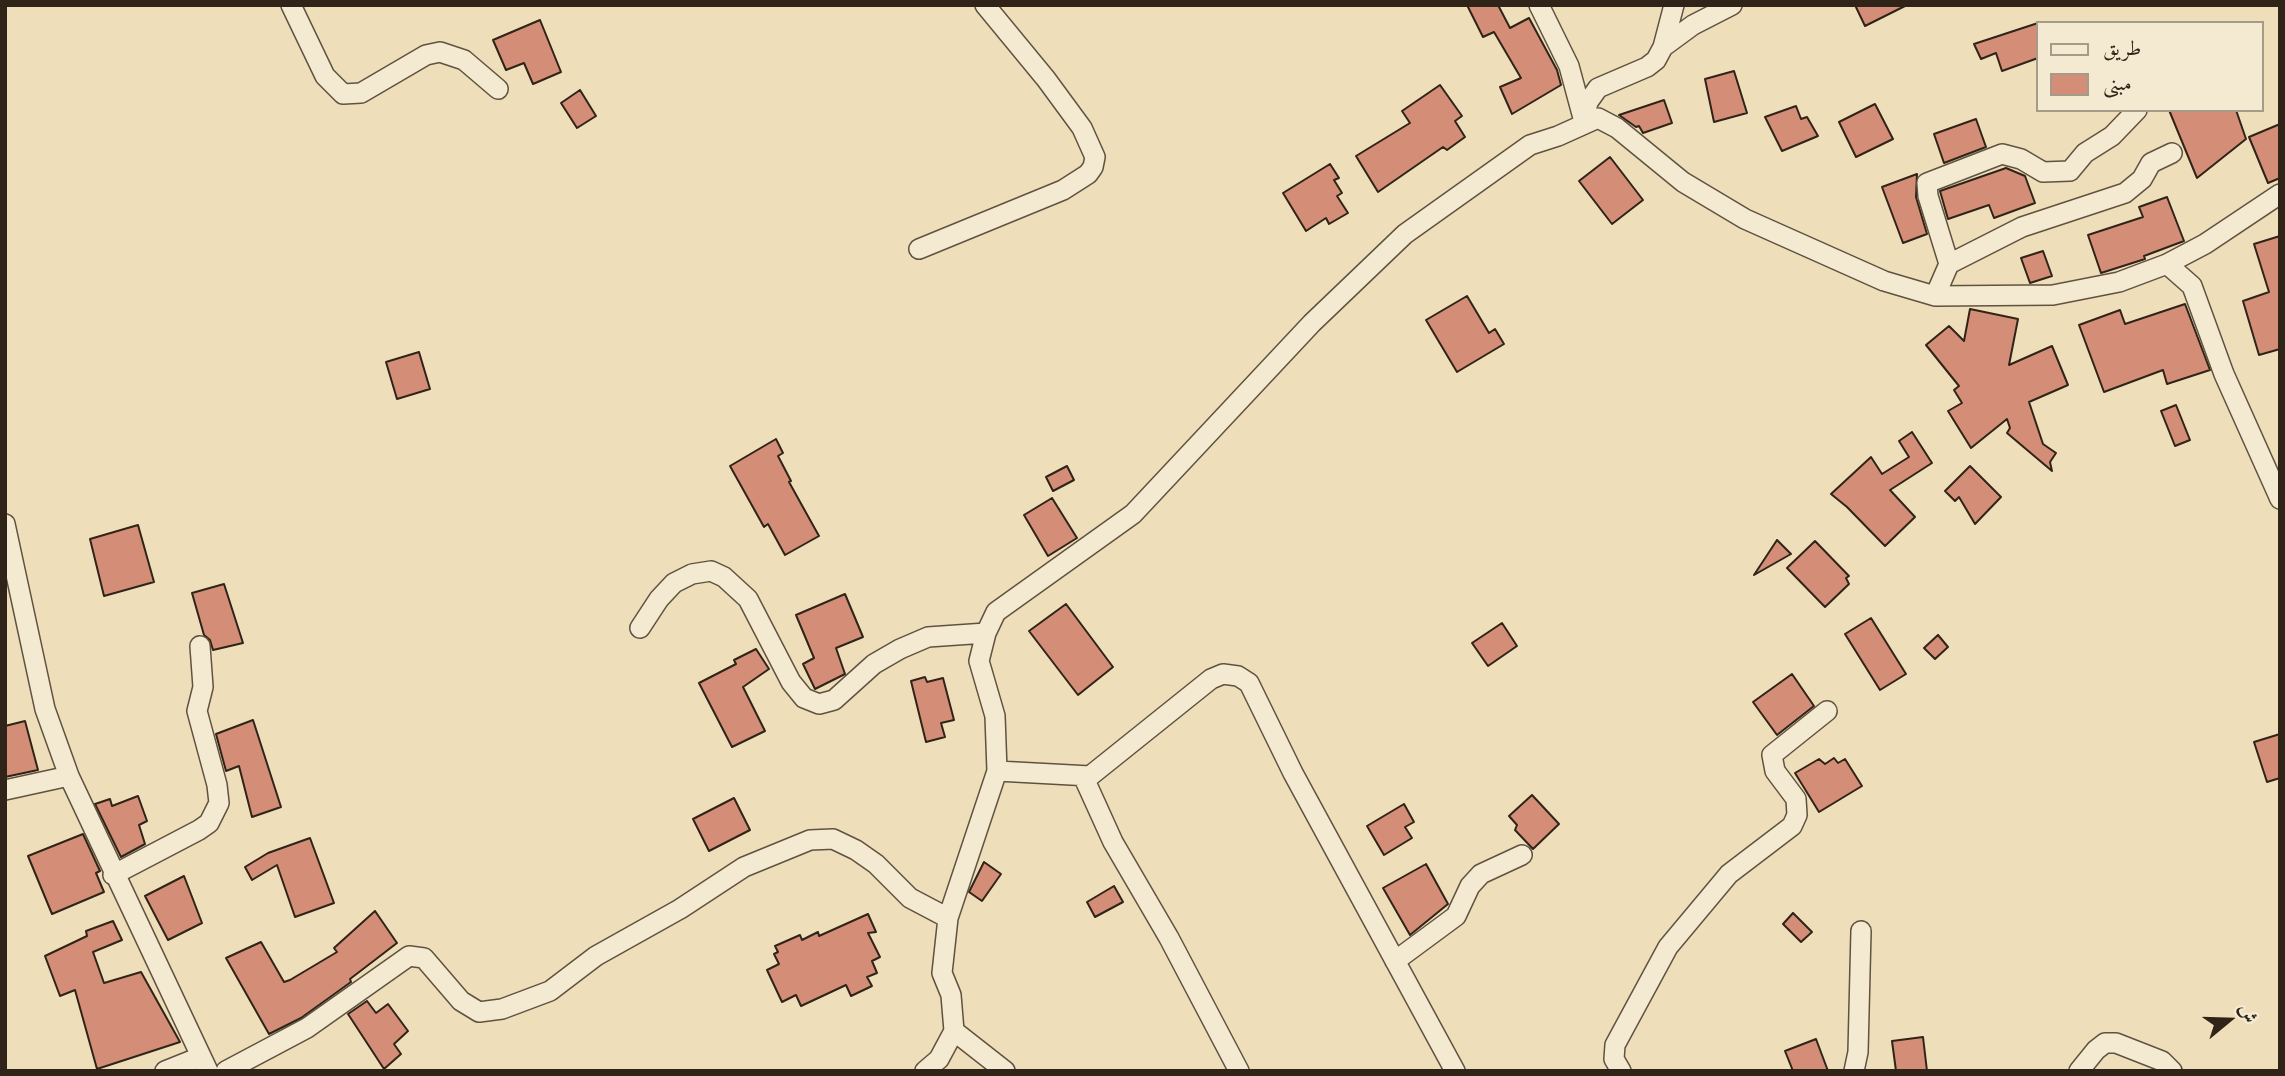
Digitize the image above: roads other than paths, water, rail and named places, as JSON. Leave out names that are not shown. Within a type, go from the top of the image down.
[{"type":"street","points":[[291,5],[325,76],[343,94],[360,93],[426,55],[440,52],[464,60],[498,89]]},
{"type":"street","points":[[919,249],[1063,190],[1093,167],[1095,157],[1082,128],[985,5]]},
{"type":"street","points":[[1539,5],[1569,66],[1584,122]]},
{"type":"street","points":[[1584,122],[1588,102],[1598,88],[1647,67],[1656,60],[1663,47],[1674,5]]},
{"type":"street","points":[[1663,47],[1693,25],[1731,5]]},
{"type":"street","points":[[1950,264],[1927,196],[1926,188],[1931,180],[2002,154],[2021,159],[2043,172],[2070,171],[2085,153],[2112,136],[2135,112]]},
{"type":"street","points":[[925,1071],[939,1059],[954,1031],[951,995],[942,972],[948,918],[997,771],[995,716],[979,661],[986,632],[996,612],[1133,514],[1303,333],[1405,234],[1530,145],[1598,118],[1617,128],[1683,182],[1745,219],[1884,281],[1936,296],[2053,295],[2119,282],[2167,264],[2223,234],[2280,194]]},
{"type":"street","points":[[1936,296],[1950,264],[2022,227],[2125,194],[2142,179],[2151,163],[2172,153]]},
{"type":"street","points":[[2167,264],[2192,286],[2224,374],[2280,499]]},
{"type":"street","points":[[5,524],[45,709],[69,776],[113,875],[204,1064],[165,1071]]},
{"type":"street","points":[[640,628],[659,599],[674,583],[692,574],[711,572],[724,577],[738,586],[748,599],[791,682],[804,698],[819,704],[841,695],[874,664],[928,637],[986,632]]},
{"type":"street","points":[[113,875],[199,830],[209,823],[219,803],[197,711],[203,687],[200,646]]},
{"type":"street","points":[[997,771],[1084,778],[1090,776],[1211,678],[1223,674],[1238,676],[1249,683],[1293,773],[1455,1071]]},
{"type":"street","points":[[1621,1071],[1614,1059],[1615,1045],[1668,947],[1729,874],[1792,826],[1797,815],[1796,799],[1775,771],[1772,755],[1827,712]]},
{"type":"street","points":[[5,790],[69,776]]},
{"type":"street","points":[[1084,778],[1113,842],[1169,938],[1239,1071]]},
{"type":"street","points":[[226,1071],[307,1028],[409,956],[424,958],[461,1002],[479,1012],[502,1009],[550,991],[596,956],[680,909],[744,867],[810,841],[833,839],[856,850],[876,864],[910,898],[948,918]]},
{"type":"street","points":[[1395,961],[1456,916],[1470,886],[1480,874],[1522,855]]},
{"type":"street","points":[[1854,1071],[1858,1052],[1861,931]]},
{"type":"street","points":[[954,1031],[1005,1071]]},
{"type":"street","points":[[2079,1071],[2096,1050],[2105,1043],[2116,1042],[2162,1061],[2172,1071]]}]
